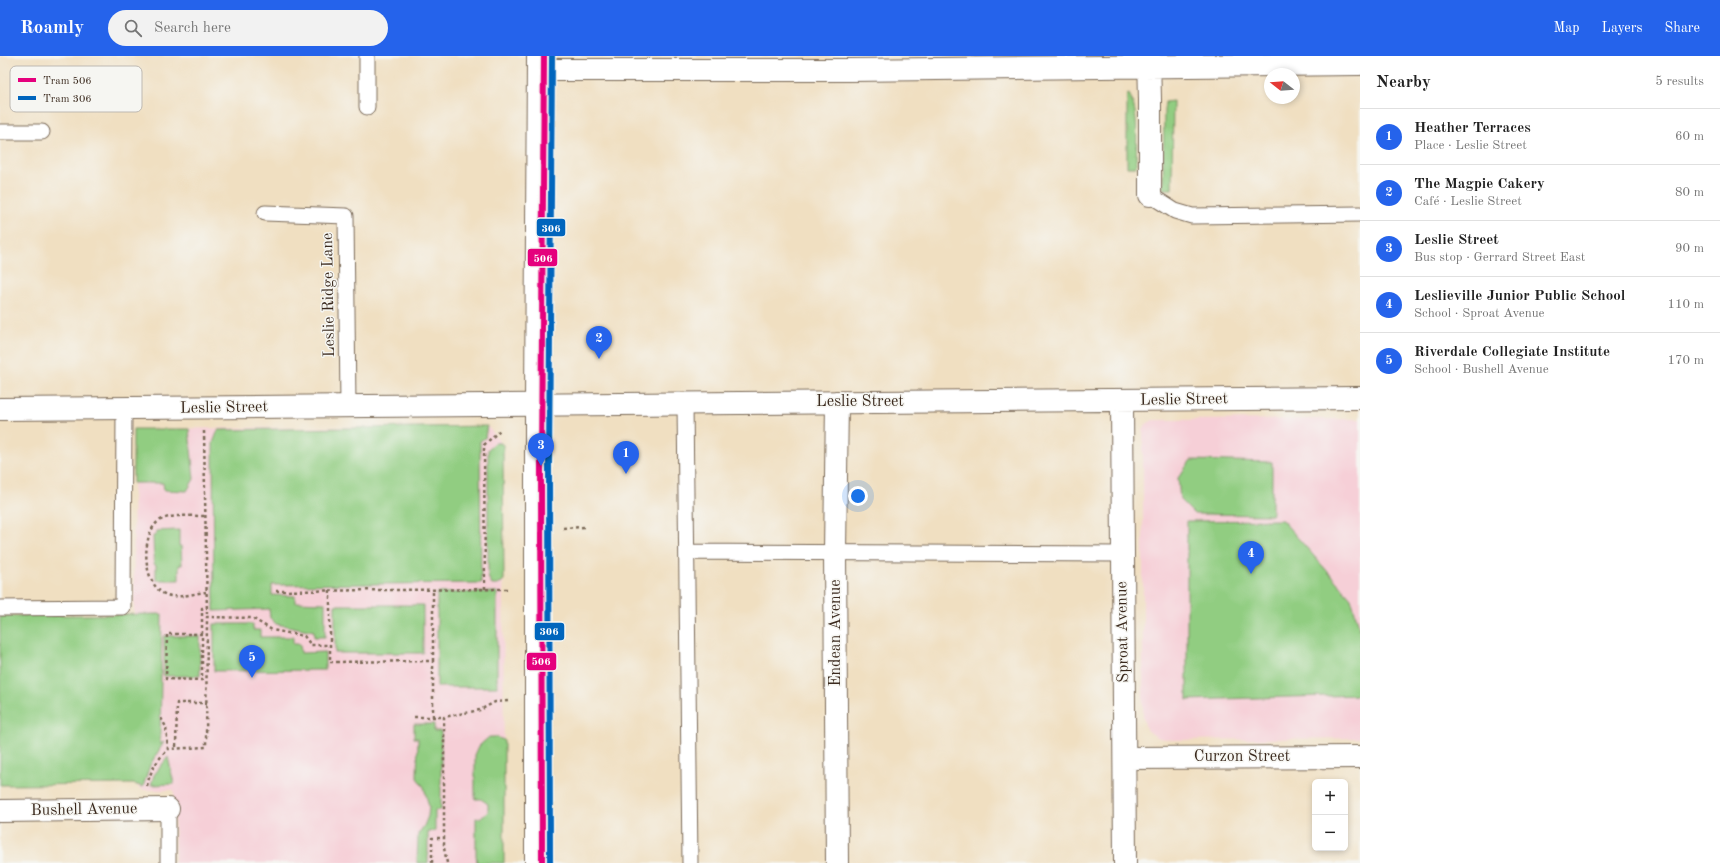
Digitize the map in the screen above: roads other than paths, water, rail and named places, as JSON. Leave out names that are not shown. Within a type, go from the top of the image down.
[{"type":"street","points":[[1149,61],[1150,195]]},
{"type":"street","points":[[536,863],[538,63],[1149,61],[1360,64]]},
{"type":"street","name":"Leslie Street","points":[[0,409],[1360,398]]},
{"type":"street","name":"Sproat Avenue","points":[[1122,400],[1125,863]]},
{"type":"street","name":"Endean Avenue","points":[[837,402],[835,552],[837,863]]},
{"type":"street","name":"Curzon Street","points":[[1125,758],[1360,757]]},
{"type":"street","name":"Bushell Avenue","points":[[0,811],[168,809]]},
{"type":"lane","points":[[367,56],[367,107]]},
{"type":"lane","points":[[0,132],[42,132]]},
{"type":"lane","points":[[1150,195],[1175,211],[1192,216],[1360,214]]},
{"type":"lane","name":"Leslie Ridge Lane","points":[[265,213],[346,216],[348,406]]},
{"type":"lane","points":[[685,403],[690,863]]},
{"type":"lane","points":[[0,608],[123,607],[124,409]]},
{"type":"lane","points":[[687,552],[1122,554]]},
{"type":"lane","points":[[168,809],[168,863]]},
{"type":"tram line","name":"506","points":[[542,863],[541,466],[544,56]]},
{"type":"tram line","name":"306","points":[[550,863],[549,466],[552,56]]},
{"type":"place","name":"The Magpie Cakery","points":[[599,359]]},
{"type":"place","name":"Leslie Street","points":[[541,466]]},
{"type":"place","name":"Heather Terraces","points":[[626,474]]},
{"type":"place","name":"Leslieville Junior Public School","points":[[1251,574]]},
{"type":"place","name":"Riverdale Collegiate Institute","points":[[252,678]]}]
